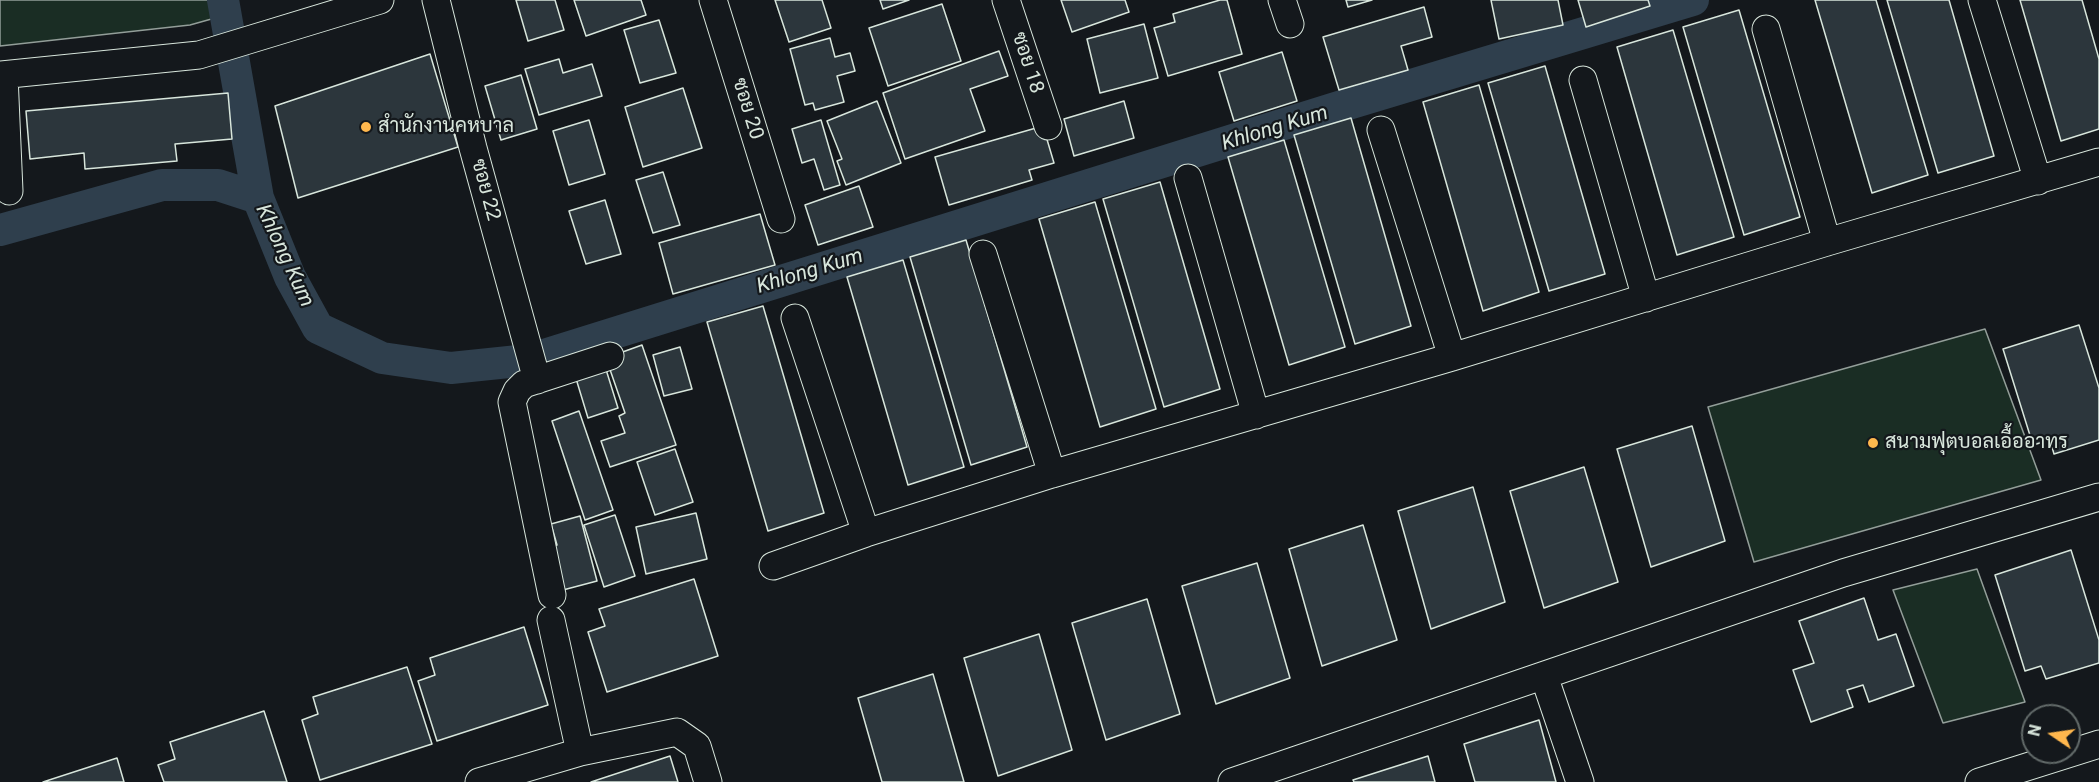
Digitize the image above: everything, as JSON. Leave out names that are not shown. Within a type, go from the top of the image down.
[{"type":"street","points":[[9,191],[2,75],[199,55],[380,0]]},
{"type":"street","name":"ซอย 22","points":[[436,0],[473,148],[533,367]]},
{"type":"street","name":"ซอย 20","points":[[713,0],[781,219]]},
{"type":"street","name":"ซอย 18","points":[[1006,0],[1048,126]]},
{"type":"street","points":[[1982,0],[2038,181]]},
{"type":"street","points":[[1766,29],[1827,242]]},
{"type":"street","points":[[1583,80],[1646,298]]},
{"type":"street","points":[[1381,130],[1452,357]]},
{"type":"street","points":[[773,566],[866,533],[1052,474],[1452,357],[1827,242],[2099,162]]},
{"type":"street","points":[[1188,178],[1256,415]]},
{"type":"street","points":[[983,254],[1052,474]]},
{"type":"street","points":[[795,318],[866,533]]},
{"type":"street","points":[[580,752],[512,402],[533,367],[610,356]]},
{"type":"street","points":[[1232,782],[1843,573],[2098,502]]},
{"type":"street","points":[[1544,676],[1580,782]]},
{"type":"street","points":[[478,782],[580,752],[677,732],[697,746],[708,782]]},
{"type":"street","points":[[1979,782],[2099,744]]},
{"type":"green space","points":[[0,0],[211,0],[215,18],[190,25],[0,46]]},
{"type":"green space","name":"สนามฟุตบอลเอื้ออาทร","points":[[1985,329],[2041,480],[1754,562],[1708,407]]},
{"type":"green space","points":[[1977,569],[2025,702],[1943,723],[1893,590]]},
{"type":"building","points":[[516,0],[555,0],[564,30],[528,41]]},
{"type":"building","points":[[574,0],[641,0],[646,15],[586,36]]},
{"type":"building","points":[[775,0],[822,0],[831,28],[789,42]]},
{"type":"building","points":[[880,0],[909,0],[883,9]]},
{"type":"building","points":[[1061,0],[1125,0],[1129,12],[1072,32]]},
{"type":"building","points":[[1227,0],[1242,54],[1168,76],[1154,28],[1175,22],[1173,14]]},
{"type":"building","points":[[1346,0],[1372,0],[1348,7]]},
{"type":"building","points":[[1491,0],[1558,0],[1563,25],[1499,39]]},
{"type":"building","points":[[1578,0],[1648,0],[1650,6],[1586,27]]},
{"type":"building","points":[[1815,0],[1876,0],[1928,175],[1872,193]]},
{"type":"building","points":[[1887,0],[1949,0],[1994,156],[1938,173]]},
{"type":"building","points":[[2020,0],[2082,0],[2099,59],[2099,129],[2061,141]]},
{"type":"building","points":[[942,4],[961,61],[888,86],[869,28]]},
{"type":"building","points":[[1424,7],[1432,37],[1401,46],[1408,70],[1339,90],[1323,37]]},
{"type":"building","points":[[1739,10],[1800,217],[1744,235],[1683,27]]},
{"type":"building","points":[[659,20],[676,73],[640,83],[624,30]]},
{"type":"building","points":[[1144,24],[1158,78],[1100,93],[1087,39]]},
{"type":"building","points":[[1673,30],[1734,237],[1677,255],[1617,47]]},
{"type":"building","points":[[830,38],[835,57],[850,53],[855,71],[837,76],[844,102],[815,110],[813,103],[805,105],[790,49]]},
{"type":"building","points":[[999,51],[1008,76],[970,89],[985,131],[905,159],[883,93]]},
{"type":"building","points":[[1282,52],[1297,101],[1234,121],[1219,72]]},
{"type":"building","name":"สำนักงานคหบาล","points":[[430,54],[458,147],[298,198],[275,106]]},
{"type":"building","points":[[559,59],[563,73],[592,64],[602,96],[539,115],[525,69]]},
{"type":"building","points":[[1545,66],[1605,274],[1549,291],[1488,83]]},
{"type":"building","points":[[521,75],[537,129],[501,140],[485,86]]},
{"type":"building","points":[[1479,85],[1539,292],[1483,311],[1423,102]]},
{"type":"building","points":[[683,88],[702,148],[643,167],[625,107]]},
{"type":"building","points":[[228,93],[232,139],[175,144],[177,161],[85,169],[84,153],[30,159],[26,111]]},
{"type":"building","points":[[877,101],[901,163],[846,185],[837,161],[842,159],[827,121]]},
{"type":"building","points":[[1124,101],[1134,138],[1074,156],[1064,119]]},
{"type":"building","points":[[1351,118],[1411,326],[1355,344],[1294,135]]},
{"type":"building","points":[[589,120],[605,174],[569,185],[553,131]]},
{"type":"building","points":[[821,120],[840,185],[824,190],[814,159],[802,163],[792,129]]},
{"type":"building","points":[[1043,126],[1054,163],[1029,170],[1032,180],[949,205],[935,157]]},
{"type":"building","points":[[1284,140],[1345,347],[1289,365],[1228,157]]},
{"type":"building","points":[[663,172],[680,225],[653,233],[636,180]]},
{"type":"building","points":[[1160,182],[1220,389],[1164,407],[1103,199]]},
{"type":"building","points":[[859,186],[873,227],[818,245],[805,205]]},
{"type":"building","points":[[605,200],[621,254],[586,264],[569,211]]},
{"type":"building","points":[[1095,202],[1156,409],[1100,427],[1039,219]]},
{"type":"building","points":[[760,214],[775,265],[673,294],[659,243]]},
{"type":"building","points":[[966,240],[1027,447],[971,465],[910,257]]},
{"type":"building","points":[[903,260],[964,467],[908,485],[847,277]]},
{"type":"building","points":[[763,306],[824,513],[768,531],[707,322]]},
{"type":"building","points":[[2079,325],[2099,388],[2099,440],[2054,454],[2050,440],[2033,445],[2003,349]]},
{"type":"building","points":[[642,345],[676,445],[610,467],[601,441],[625,433],[619,416],[625,413],[606,358]]},
{"type":"building","points":[[680,347],[692,389],[664,396],[653,355]]},
{"type":"building","points":[[604,363],[618,408],[588,418],[574,372]]},
{"type":"building","points":[[579,411],[613,510],[585,520],[552,421]]},
{"type":"building","points":[[1692,426],[1725,541],[1651,567],[1617,449]]},
{"type":"building","points":[[675,449],[693,502],[655,515],[637,462]]},
{"type":"building","points":[[1584,467],[1618,582],[1544,608],[1510,491]]},
{"type":"building","points":[[1473,487],[1505,602],[1431,629],[1398,511]]},
{"type":"building","points":[[696,513],[707,559],[646,574],[636,527]]},
{"type":"building","points":[[615,515],[635,576],[604,587],[584,525]]},
{"type":"building","points":[[580,516],[597,581],[563,590],[551,547],[557,545],[551,524]]},
{"type":"building","points":[[1363,525],[1397,640],[1322,666],[1289,549]]},
{"type":"building","points":[[2071,550],[2099,640],[2099,663],[2046,679],[2041,666],[2025,671],[1995,575]]},
{"type":"building","points":[[1257,563],[1290,678],[1216,704],[1182,586]]},
{"type":"building","points":[[694,579],[718,656],[607,692],[588,632],[605,626],[599,609]]},
{"type":"building","points":[[1864,598],[1878,640],[1896,634],[1914,686],[1869,702],[1863,685],[1847,690],[1853,707],[1811,722],[1793,670],[1814,663],[1799,621]]},
{"type":"building","points":[[1147,599],[1180,714],[1106,740],[1072,623]]},
{"type":"building","points":[[524,627],[548,705],[437,741],[418,681],[435,675],[430,658]]},
{"type":"building","points":[[1039,634],[1072,750],[998,776],[964,658]]},
{"type":"building","points":[[407,667],[432,744],[320,780],[302,720],[318,714],[313,697]]},
{"type":"building","points":[[933,674],[964,782],[882,782],[858,698]]},
{"type":"building","points":[[264,711],[287,782],[164,782],[158,765],[175,759],[170,742]]},
{"type":"building","points":[[1539,720],[1556,782],[1475,782],[1464,744]]},
{"type":"building","points":[[670,756],[678,782],[591,782]]},
{"type":"building","points":[[1428,756],[1435,782],[1354,782],[1353,780]]},
{"type":"building","points":[[117,758],[124,782],[43,782]]},
{"type":"waterway","points":[[223,0],[258,198]]},
{"type":"waterway","name":"Khlong Kum","points":[[0,230],[162,185],[218,185],[258,198],[290,277],[318,328],[382,358],[451,368],[528,360],[1345,105],[1693,0]]},
{"type":"place","name":"สำนักงานคหบาล","points":[[366,127]]},
{"type":"place","name":"สนามฟุตบอลเอื้ออาทร","points":[[1873,443]]}]
